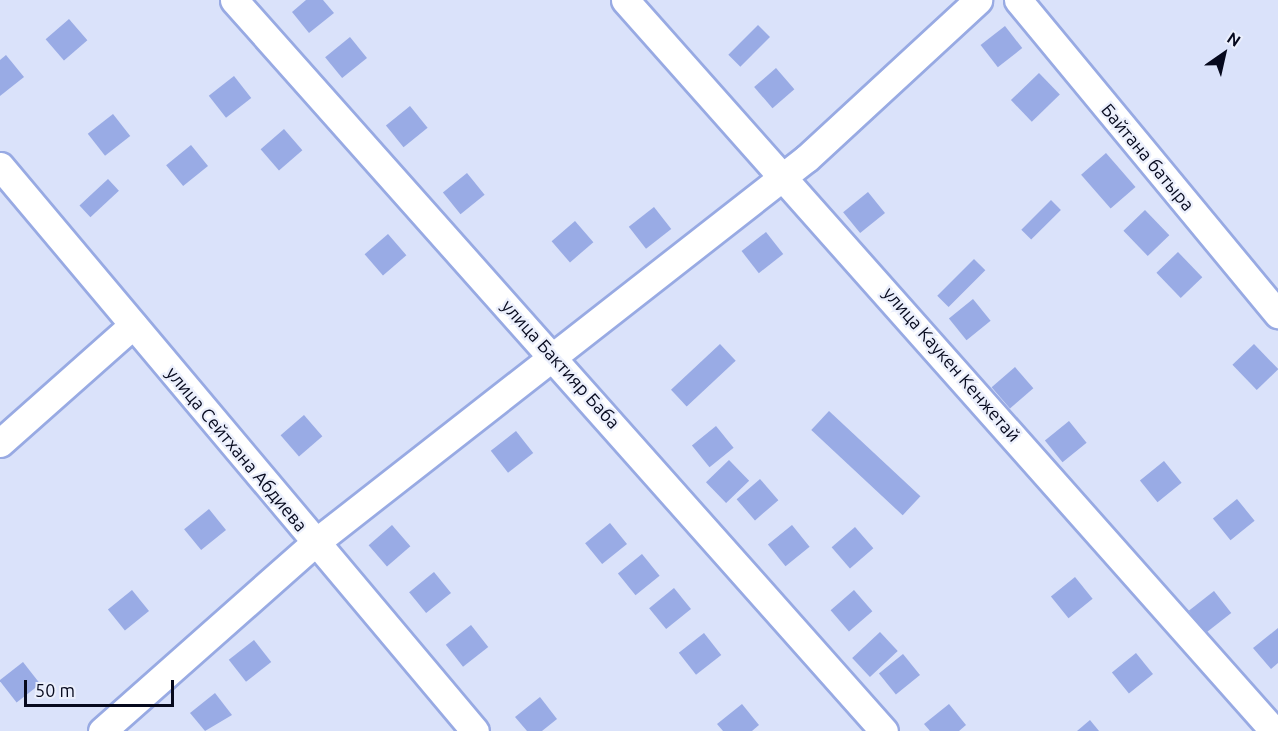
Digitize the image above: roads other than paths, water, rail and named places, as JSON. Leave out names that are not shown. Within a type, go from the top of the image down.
[{"type":"street","name":"улица Бактияр Баба","points":[[234,0],[554,356],[884,731]]},
{"type":"street","name":"улица Каукен Кенжетай","points":[[625,0],[786,175],[1274,731]]},
{"type":"street","points":[[102,731],[316,542],[786,175],[978,0]]},
{"type":"street","name":"Байтана батыра","points":[[1018,0],[1278,314]]},
{"type":"street","name":"улица Сейтхана Абдиева","points":[[0,166],[475,731]]},
{"type":"street","points":[[0,443],[133,325]]}]
